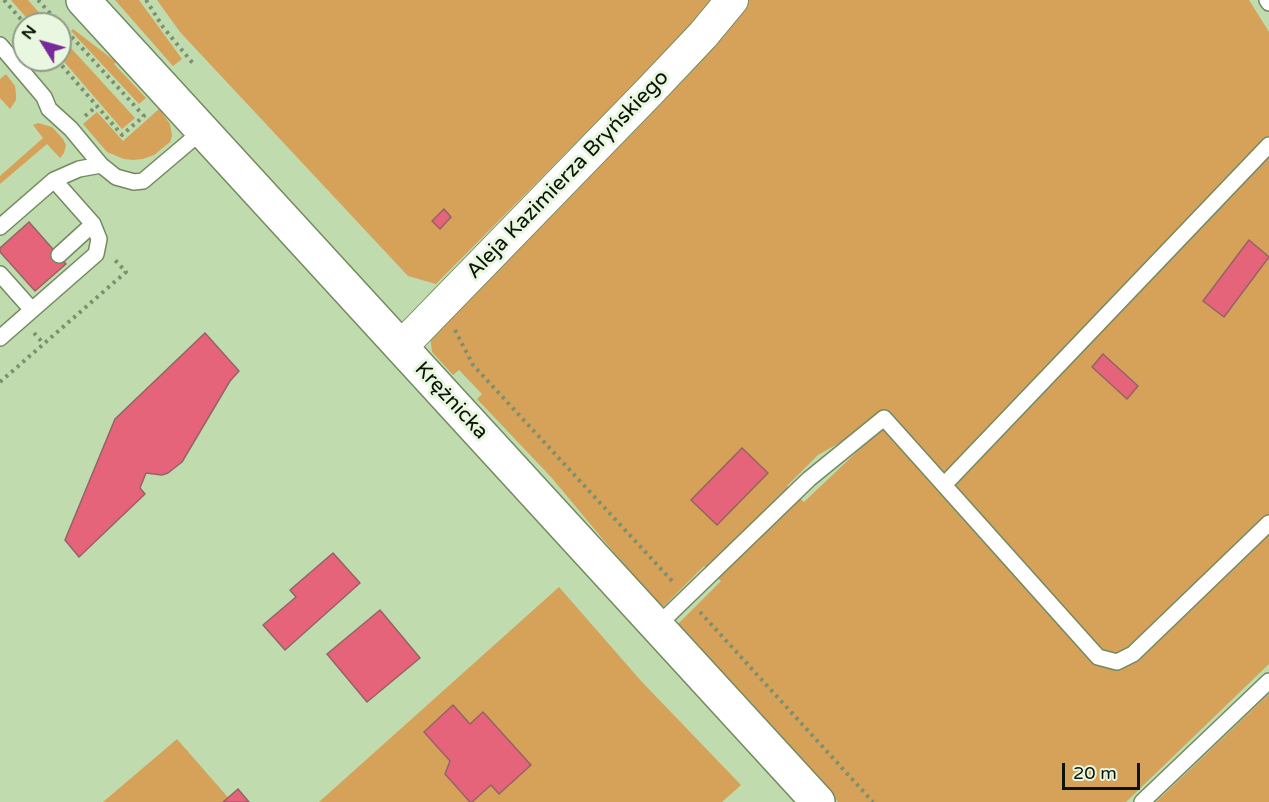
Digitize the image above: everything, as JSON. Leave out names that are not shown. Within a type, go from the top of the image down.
[{"type":"street","name":"Krężnicka","points":[[83,0],[818,802]]},
{"type":"street","name":"Aleja Kazimierza Bryńskiego","points":[[401,347],[680,60],[732,0]]},
{"type":"lane","points":[[0,45],[44,98],[49,109],[71,129],[101,165],[116,177],[143,181],[202,131]]},
{"type":"lane","points":[[944,485],[1267,151]]},
{"type":"lane","points":[[0,227],[54,180],[79,169],[101,165]]},
{"type":"lane","points":[[0,338],[96,254],[99,239],[93,224],[54,180]]},
{"type":"lane","points":[[58,255],[93,224]]},
{"type":"lane","points":[[0,274],[22,287],[32,310]]},
{"type":"lane","points":[[657,626],[809,479],[884,418],[1098,657],[1117,662],[1133,654],[1269,523]]},
{"type":"lane","points":[[1142,802],[1269,681]]},
{"type":"path","points":[[4,0],[14,12]]},
{"type":"path","points":[[38,0],[49,12]]},
{"type":"path","points":[[146,0],[195,66]]},
{"type":"path","points":[[67,72],[122,135],[144,116],[72,37]]},
{"type":"path","points":[[0,382],[126,272],[110,254],[97,249]]},
{"type":"path","points":[[442,304],[473,365],[873,802]]},
{"type":"shaded area","points":[[11,0],[28,0],[38,12],[22,12]]},
{"type":"shaded area","points":[[115,0],[139,0],[182,59],[173,66]]},
{"type":"shaded area","points":[[157,0],[710,0],[678,40],[436,284],[408,276],[180,32]]},
{"type":"shaded area","points":[[745,0],[1249,0],[1269,32],[1269,142],[944,485],[884,418],[818,455],[787,486],[804,502],[882,428],[944,491],[1269,155],[1269,664],[1126,802],[838,802],[675,627],[721,581],[704,566],[661,609],[551,477],[477,399],[482,394],[459,370],[453,375],[432,352],[430,335]]},
{"type":"shaded area","points":[[72,30],[116,62],[114,64],[146,98],[139,104]]},
{"type":"shaded area","points":[[72,49],[135,118],[122,129],[72,71]]},
{"type":"shaded area","points":[[6,74],[15,86],[16,94],[16,100],[10,109],[0,98],[0,79]]},
{"type":"shaded area","points":[[159,109],[170,124],[172,136],[170,142],[154,155],[143,159],[124,159],[107,152],[83,124],[97,112],[123,141]]},
{"type":"shaded area","points":[[38,123],[52,127],[63,139],[66,145],[64,153],[60,158],[47,144],[0,184],[0,176],[43,138],[33,125]]},
{"type":"shaded area","points":[[559,587],[642,682],[741,785],[722,802],[319,802]]},
{"type":"shaded area","points":[[1269,694],[1269,802],[1156,802]]},
{"type":"shaded area","points":[[177,739],[232,802],[103,802]]},
{"type":"building","points":[[444,209],[451,217],[440,229],[432,221]]},
{"type":"building","points":[[29,222],[66,264],[35,291],[0,252],[0,248]]},
{"type":"building","points":[[1249,240],[1269,257],[1224,317],[1203,301]]},
{"type":"building","points":[[205,333],[239,371],[230,381],[182,462],[162,475],[146,473],[140,488],[145,494],[79,557],[65,540],[115,419]]},
{"type":"building","points":[[1103,354],[1138,386],[1127,399],[1092,367]]},
{"type":"building","points":[[742,448],[768,473],[717,525],[691,500]]},
{"type":"building","points":[[333,553],[360,583],[285,650],[263,625],[296,597],[290,590]]},
{"type":"building","points":[[380,610],[420,658],[367,702],[327,654]]},
{"type":"building","points":[[453,705],[470,724],[483,712],[531,765],[499,794],[491,785],[470,802],[445,774],[450,761],[424,732]]},
{"type":"building","points":[[238,789],[249,802],[223,802]]}]
